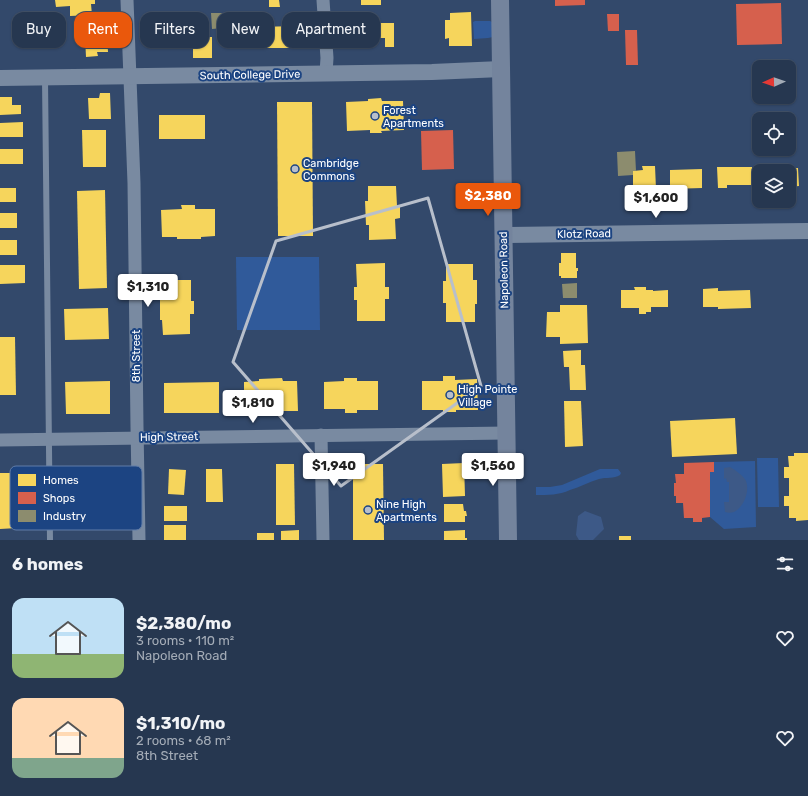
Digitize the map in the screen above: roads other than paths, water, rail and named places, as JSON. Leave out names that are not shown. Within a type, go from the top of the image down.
[{"type":"main road","name":"Napoleon Road","points":[[500,0],[508,540]]},
{"type":"street","name":"8th Street","points":[[127,0],[134,183],[138,466]]},
{"type":"street","points":[[323,0],[327,58],[326,73]]},
{"type":"street","name":"South College Drive","points":[[0,78],[432,72],[501,69]]},
{"type":"street","name":"Klotz Road","points":[[504,235],[808,231]]},
{"type":"street","name":"High Street","points":[[0,440],[507,433]]},
{"type":"street","points":[[321,435],[322,540]]},
{"type":"street","name":"8th Street","points":[[139,530],[139,540]]},
{"type":"lane","points":[[45,77],[49,466]]},
{"type":"lane","points":[[50,530],[50,540]]},
{"type":"place","name":"Forest Apartments","points":[[375,116]]},
{"type":"place","name":"Cambridge Commons","points":[[295,169]]},
{"type":"place","name":"High Pointe Village","points":[[450,395]]},
{"type":"place","name":"Nine High Apartments","points":[[368,510]]}]
